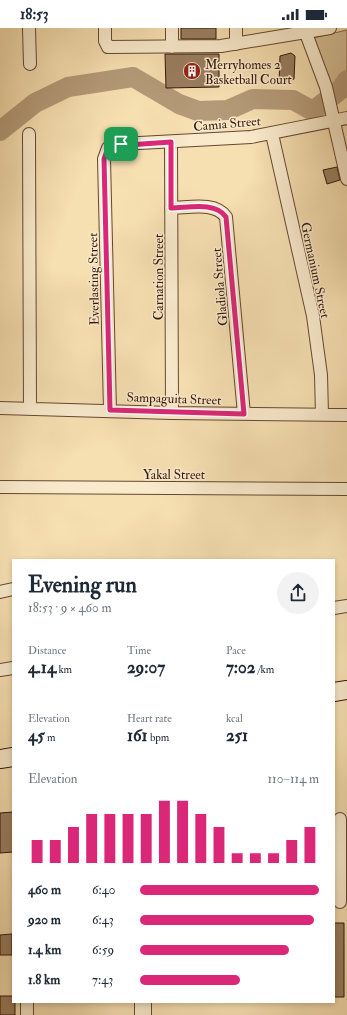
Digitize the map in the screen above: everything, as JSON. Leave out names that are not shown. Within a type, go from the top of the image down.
[{"type":"main road","points":[[335,692],[347,690]]},
{"type":"main road","points":[[0,759],[12,756]]},
{"type":"street","points":[[29,28],[30,64]]},
{"type":"street","points":[[105,28],[105,44],[108,47],[221,46],[330,28]]},
{"type":"street","points":[[172,28],[172,47]]},
{"type":"street","points":[[236,28],[236,44]]},
{"type":"street","points":[[305,31],[326,87],[347,179]]},
{"type":"street","name":"Camia Street","points":[[108,148],[121,144],[251,137],[272,134],[333,115],[347,118]]},
{"type":"street","points":[[29,134],[30,409]]},
{"type":"street","name":"Germanium Street","points":[[272,134],[312,316],[321,375],[322,414]]},
{"type":"street","name":"Carnation Street","points":[[171,142],[172,413]]},
{"type":"street","name":"Everlasting Street","points":[[108,148],[104,159],[110,410]]},
{"type":"street","name":"Gladiola Street","points":[[171,208],[214,207],[222,212],[226,217],[244,414]]},
{"type":"street","name":"Sampaguita Street","points":[[0,408],[172,413],[347,414]]},
{"type":"street","name":"Yakal Street","points":[[0,487],[347,489]]},
{"type":"street","points":[[0,592],[12,589]]},
{"type":"street","points":[[335,608],[347,606]]},
{"type":"street","points":[[0,670],[12,668]]},
{"type":"street","points":[[340,819],[337,886],[340,902]]},
{"type":"street","points":[[27,1003],[27,1015]]},
{"type":"street","points":[[143,1003],[143,1015]]},
{"type":"shaded area","points":[[347,30],[347,75],[339,86],[329,91],[313,38]]},
{"type":"building","points":[[181,28],[216,28],[216,39],[181,39]]},
{"type":"building","points":[[291,53],[295,56],[294,79],[279,83],[280,56]]},
{"type":"building","name":"Merryhomes 2 Basketball Court","points":[[165,54],[219,54],[219,87],[166,88]]},
{"type":"building","points":[[337,167],[340,180],[327,184],[323,170]]},
{"type":"building","points":[[12,812],[12,852],[0,853],[0,813]]},
{"type":"building","points":[[335,923],[344,923],[344,997],[335,997]]},
{"type":"building","points":[[12,934],[12,955],[0,955],[0,935]]},
{"type":"building","points":[[0,996],[12,996],[12,1003],[15,1003],[15,1015],[0,1015]]},
{"type":"waterway","points":[[0,131],[35,103],[68,87],[133,77],[179,104],[198,111],[228,110],[253,99],[293,100],[313,111],[340,90],[347,80]]},
{"type":"place","name":"Merryhomes 2 Basketball Court","points":[[192,71]]},
{"type":"route","points":[[171,142],[171,208],[214,207],[222,212],[226,217],[228,224],[244,414],[110,410],[104,159],[108,148],[121,144],[171,142]]}]
